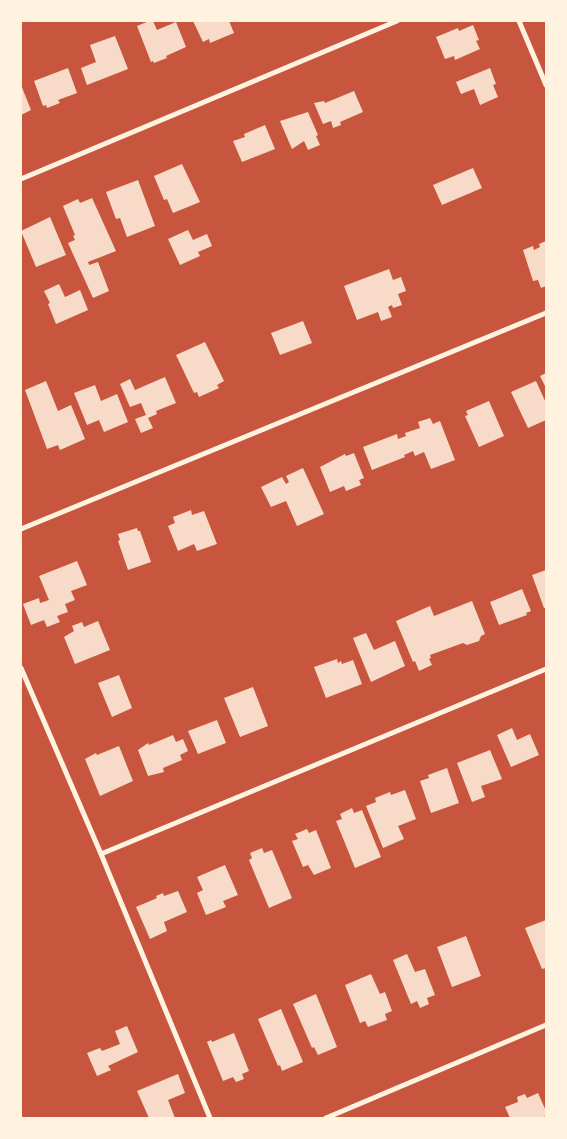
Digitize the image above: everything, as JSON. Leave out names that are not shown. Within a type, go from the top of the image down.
[{"type":"street","points":[[21,179],[397,21]]},
{"type":"street","points":[[519,21],[546,85]]},
{"type":"street","points":[[21,529],[546,313]]},
{"type":"street","points":[[21,668],[101,854],[210,1118]]},
{"type":"street","points":[[101,854],[546,669]]},
{"type":"street","points":[[326,1118],[546,1025]]},
{"type":"building","points":[[153,21],[157,30],[176,22],[186,47],[166,56],[167,58],[154,63],[153,61],[151,62],[137,26]]},
{"type":"building","points":[[193,21],[229,21],[234,33],[210,43],[209,39],[203,42]]},
{"type":"building","points":[[473,25],[479,40],[476,41],[480,49],[455,60],[454,56],[445,59],[436,37],[458,28],[459,31]]},
{"type":"building","points":[[115,36],[128,69],[87,85],[81,68],[96,62],[90,45]]},
{"type":"building","points":[[68,68],[77,93],[58,100],[60,103],[47,108],[46,105],[43,106],[34,81]]},
{"type":"building","points":[[490,68],[496,84],[493,85],[498,97],[480,105],[474,89],[461,94],[456,82]]},
{"type":"building","points":[[21,85],[31,110],[21,115]]},
{"type":"building","points":[[354,91],[363,112],[340,122],[341,125],[333,128],[331,121],[323,124],[314,103],[324,101],[325,103]]},
{"type":"building","points":[[308,112],[318,135],[316,136],[320,145],[308,150],[304,141],[292,149],[280,121]]},
{"type":"building","points":[[265,125],[275,149],[242,162],[233,141],[245,137],[244,134]]},
{"type":"building","points":[[182,164],[200,202],[173,213],[167,199],[164,200],[154,176]]},
{"type":"building","points":[[473,168],[482,188],[442,205],[433,185]]},
{"type":"building","points":[[138,180],[155,226],[127,237],[120,218],[116,219],[106,192]]},
{"type":"building","points":[[92,198],[116,251],[88,262],[89,265],[98,262],[109,291],[93,298],[68,243],[75,240],[73,236],[75,235],[63,206],[78,199],[80,203]]},
{"type":"building","points":[[50,217],[66,255],[36,267],[21,231]]},
{"type":"building","points":[[188,230],[193,240],[207,234],[212,246],[198,252],[200,256],[180,265],[168,239]]},
{"type":"building","points":[[546,241],[546,286],[541,288],[538,280],[533,281],[523,250],[533,246],[534,250],[540,247],[539,244]]},
{"type":"building","points":[[389,269],[393,280],[401,277],[406,291],[398,294],[402,305],[393,308],[392,305],[388,307],[392,317],[381,321],[378,312],[357,320],[344,286]]},
{"type":"building","points":[[59,284],[65,297],[80,290],[88,310],[56,324],[48,304],[50,303],[44,291]]},
{"type":"building","points":[[303,321],[312,343],[280,355],[271,333]]},
{"type":"building","points":[[205,342],[224,381],[217,385],[219,388],[199,397],[197,392],[194,393],[176,355]]},
{"type":"building","points":[[546,373],[546,388],[540,376]]},
{"type":"building","points":[[165,377],[176,403],[156,411],[157,414],[148,418],[153,428],[141,433],[135,419],[146,415],[141,403],[130,407],[120,384],[130,379],[135,390]]},
{"type":"building","points":[[46,381],[58,411],[71,405],[85,439],[60,450],[58,445],[47,449],[25,390]]},
{"type":"building","points":[[536,381],[546,403],[546,420],[528,428],[511,392]]},
{"type":"building","points":[[95,385],[101,401],[117,394],[128,422],[104,432],[99,420],[87,425],[74,393]]},
{"type":"building","points":[[489,401],[504,436],[479,447],[465,416],[468,415],[466,411]]},
{"type":"building","points":[[430,418],[433,424],[440,421],[455,460],[431,469],[424,452],[415,456],[413,451],[404,455],[405,457],[372,470],[363,447],[397,434],[398,439],[406,436],[405,433],[420,428],[418,422]]},
{"type":"building","points":[[354,453],[364,478],[359,480],[361,485],[346,491],[344,486],[330,492],[320,467],[345,454],[346,456]]},
{"type":"building","points":[[303,468],[324,514],[297,526],[286,501],[271,507],[261,487],[282,477],[286,484],[289,482],[286,476]]},
{"type":"building","points":[[191,510],[192,515],[204,511],[217,544],[197,551],[194,544],[178,551],[168,526],[175,523],[173,517]]},
{"type":"building","points":[[137,528],[140,531],[151,562],[128,570],[118,541],[120,540],[118,534]]},
{"type":"building","points":[[77,561],[87,585],[71,591],[75,600],[65,604],[68,612],[57,616],[60,622],[47,627],[44,620],[31,625],[23,604],[39,598],[40,603],[49,600],[39,576]]},
{"type":"building","points":[[546,570],[546,608],[544,608],[532,575]]},
{"type":"building","points":[[522,589],[531,611],[526,613],[527,615],[499,625],[490,602]]},
{"type":"building","points":[[472,601],[485,634],[481,636],[479,641],[467,645],[463,643],[430,655],[431,658],[429,659],[432,665],[419,671],[415,661],[413,662],[396,621],[430,606],[434,616]]},
{"type":"building","points":[[98,621],[110,650],[75,664],[64,637],[74,631],[72,626],[82,622],[84,627]]},
{"type":"building","points":[[366,633],[374,650],[395,641],[405,666],[371,682],[353,638]]},
{"type":"building","points":[[337,659],[338,663],[341,661],[342,664],[353,660],[362,684],[326,698],[314,667]]},
{"type":"building","points":[[119,675],[132,708],[112,717],[98,683]]},
{"type":"building","points":[[253,687],[268,726],[240,737],[224,698]]},
{"type":"building","points":[[217,720],[226,743],[198,754],[188,731]]},
{"type":"building","points":[[512,728],[517,740],[530,734],[539,755],[511,767],[497,735]]},
{"type":"building","points":[[173,735],[176,742],[183,739],[188,751],[180,755],[182,760],[163,768],[164,772],[148,776],[138,750],[148,743],[149,745]]},
{"type":"building","points":[[119,746],[133,781],[100,796],[85,759],[96,753],[97,755]]},
{"type":"building","points":[[490,750],[502,779],[481,786],[485,797],[472,802],[457,763]]},
{"type":"building","points":[[447,768],[459,803],[431,813],[420,781],[429,778],[428,775]]},
{"type":"building","points":[[405,790],[416,819],[398,826],[404,839],[383,848],[366,806],[376,802],[375,798],[390,792],[391,795]]},
{"type":"building","points":[[352,808],[354,813],[362,810],[381,857],[355,868],[336,821],[342,819],[340,814]]},
{"type":"building","points":[[307,829],[309,833],[316,830],[331,868],[314,875],[308,865],[303,867],[292,841],[298,839],[295,834]]},
{"type":"building","points":[[262,848],[264,853],[272,850],[292,898],[269,908],[249,860],[252,858],[250,853]]},
{"type":"building","points":[[225,865],[238,895],[223,901],[226,907],[206,915],[197,893],[203,890],[197,877]]},
{"type":"building","points":[[178,891],[187,912],[164,922],[167,931],[150,939],[136,907],[157,898],[156,896],[163,893],[164,896]]},
{"type":"building","points":[[546,920],[546,968],[542,969],[525,928]]},
{"type":"building","points":[[466,936],[481,976],[452,987],[437,947]]},
{"type":"building","points":[[407,954],[415,972],[425,969],[435,995],[427,998],[429,1004],[420,1008],[417,1001],[411,1004],[393,960]]},
{"type":"building","points":[[371,974],[380,994],[385,992],[392,1011],[385,1014],[387,1020],[368,1027],[365,1021],[360,1023],[345,985]]},
{"type":"building","points":[[316,994],[337,1047],[318,1055],[314,1047],[312,1048],[293,1004]]},
{"type":"building","points":[[281,1009],[303,1062],[282,1071],[280,1065],[278,1066],[258,1019]]},
{"type":"building","points":[[127,1026],[138,1052],[108,1066],[111,1070],[97,1076],[87,1053],[100,1048],[102,1051],[120,1044],[115,1031]]},
{"type":"building","points":[[234,1033],[249,1071],[242,1074],[244,1079],[236,1082],[233,1077],[223,1081],[207,1042],[211,1040],[212,1042]]},
{"type":"building","points":[[178,1074],[185,1093],[168,1100],[175,1118],[149,1118],[137,1091]]},
{"type":"building","points":[[538,1093],[546,1111],[546,1116],[541,1118],[510,1118],[505,1107],[518,1102],[517,1097],[525,1094],[527,1098]]}]
